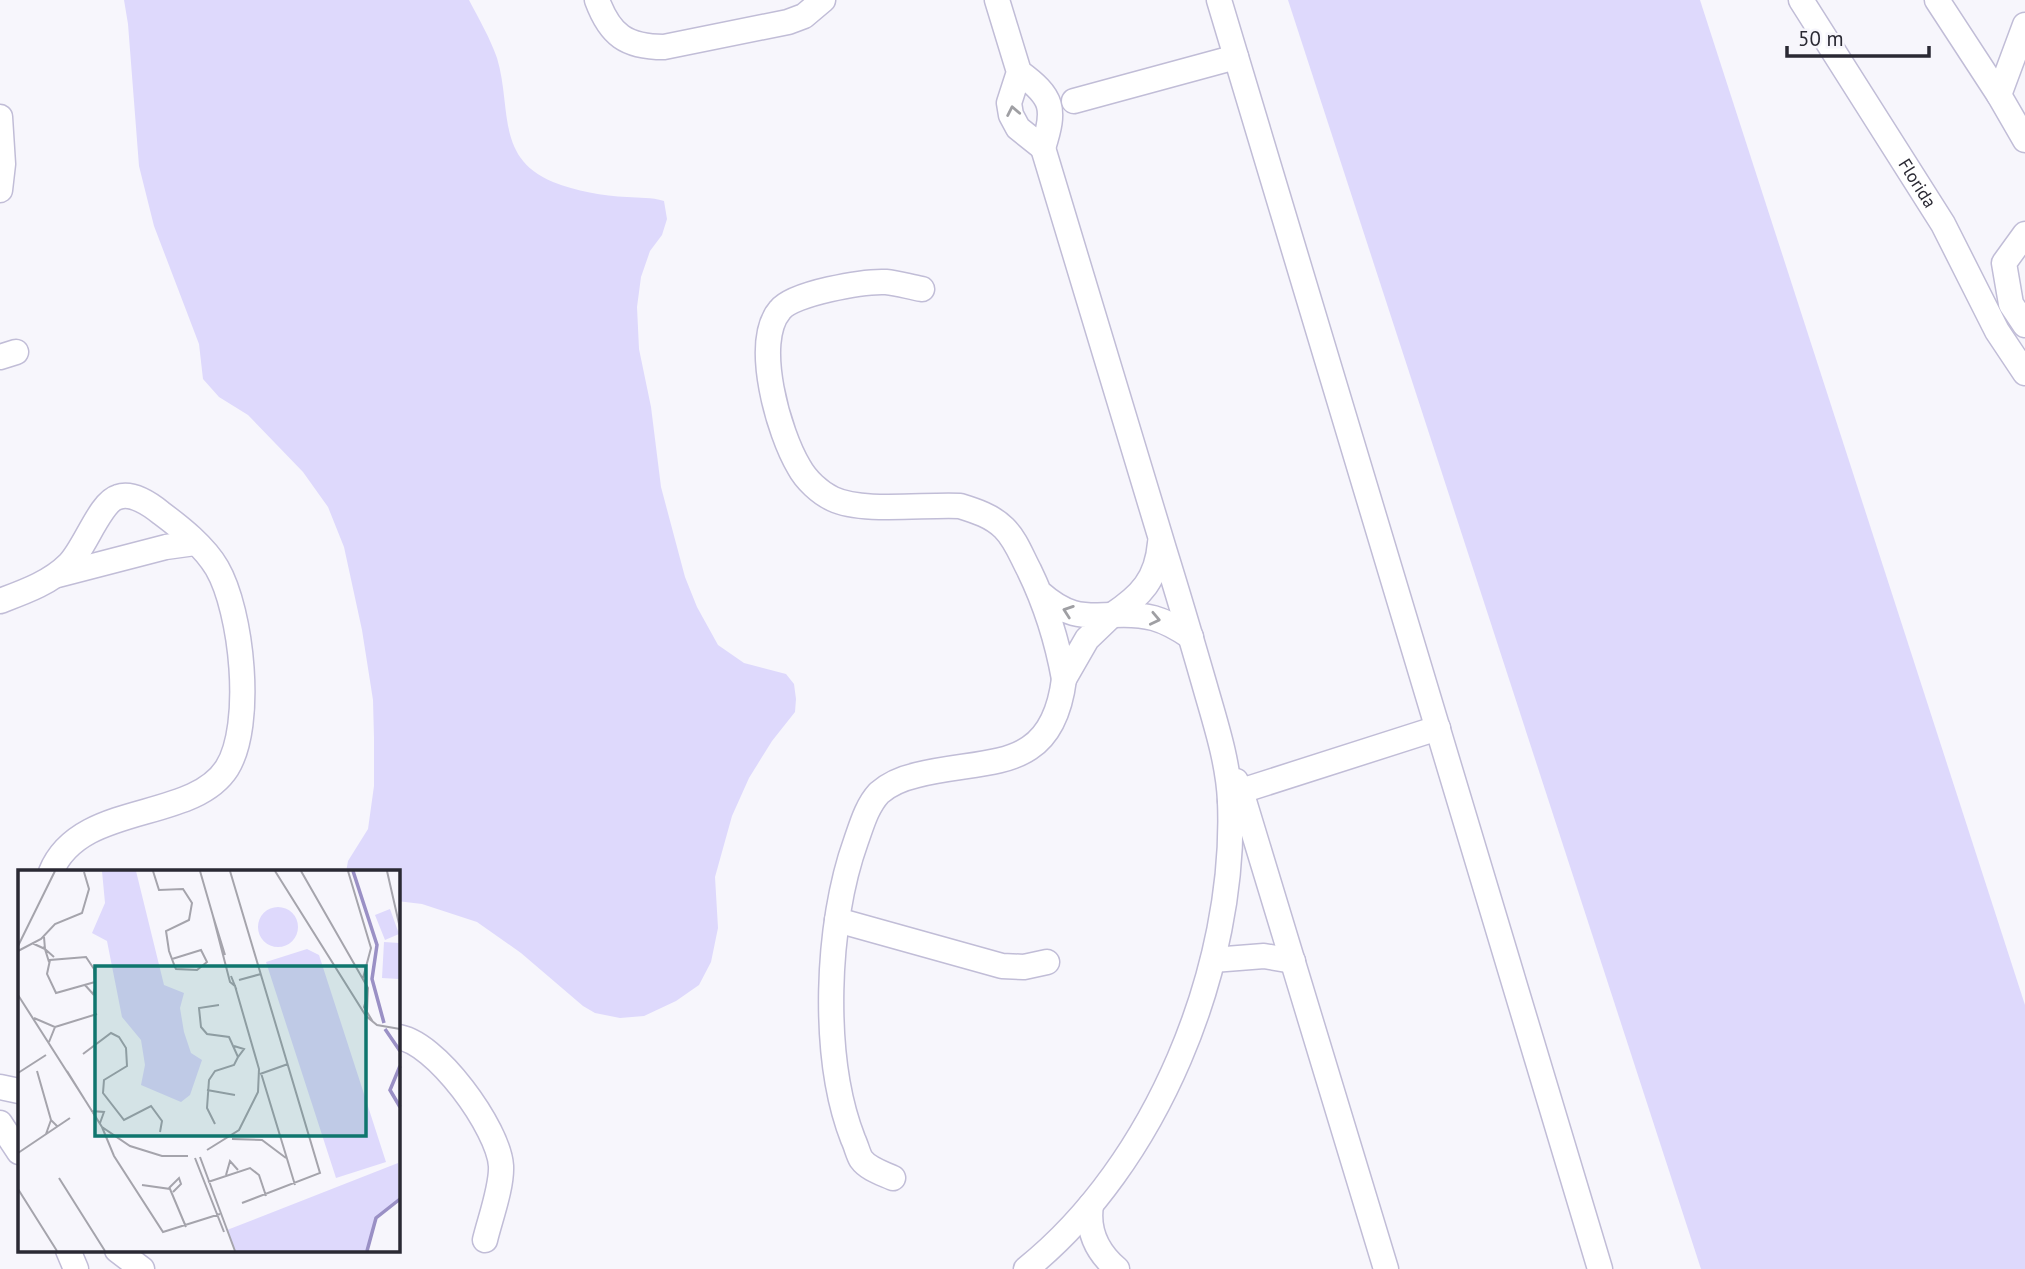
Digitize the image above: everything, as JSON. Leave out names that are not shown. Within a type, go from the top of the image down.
[{"type":"street","points":[[597,0],[606,20],[621,38],[635,44],[664,47],[788,22],[804,16],[822,0]]},
{"type":"street","points":[[997,0],[1019,72],[1009,103],[1011,115],[1018,128],[1046,138]]},
{"type":"street","points":[[1219,0],[1600,1269]]},
{"type":"street","name":"Florida","points":[[1801,0],[1943,224],[1997,331],[2025,373]]},
{"type":"street","points":[[1937,0],[2025,140]]},
{"type":"street","points":[[1999,95],[2025,25]]},
{"type":"street","points":[[1046,138],[1061,113],[1074,101],[1236,57]]},
{"type":"street","points":[[1019,72],[1042,90],[1074,101]]},
{"type":"street","points":[[1042,90],[1050,107],[1046,138],[1236,796],[1293,961],[1386,1269]]},
{"type":"street","points":[[0,117],[3,164],[0,190]]},
{"type":"street","points":[[2025,234],[2004,263],[2011,304],[2025,325]]},
{"type":"street","points":[[2025,259],[2021,298],[2025,315]]},
{"type":"street","points":[[922,289],[884,282],[816,292],[787,302],[778,311],[771,323],[768,341],[769,368],[774,401],[791,452],[810,482],[836,501],[854,505],[960,506],[990,518],[1011,536],[1040,593],[1059,650],[1064,679]]},
{"type":"street","points":[[52,870],[57,857],[66,846],[86,833],[206,788],[218,780],[232,759],[243,716],[237,637],[225,587],[217,568],[180,527],[155,508],[128,496],[117,496],[102,509],[79,554],[54,577]]},
{"type":"street","points":[[893,1178],[871,1168],[861,1159],[845,1119],[835,1054],[833,1020],[832,977],[837,920],[853,849],[871,804],[880,792],[911,776],[981,765],[1012,757],[1041,739],[1057,714],[1064,679],[1087,639],[1112,615],[1132,601],[1153,575],[1158,561],[1160,535]]},
{"type":"street","points":[[0,601],[54,577],[166,547],[195,543]]},
{"type":"street","points":[[1040,593],[1057,607],[1073,614],[1146,616],[1166,621],[1191,637]]},
{"type":"street","points":[[1236,796],[1438,728]]},
{"type":"street","points":[[1026,1269],[1075,1225],[1104,1190],[1160,1097],[1189,1032],[1213,960],[1226,893],[1236,796]]},
{"type":"street","points":[[837,920],[1002,966],[1024,967],[1047,962]]},
{"type":"street","points":[[1213,960],[1264,956],[1293,961]]},
{"type":"street","points":[[399,1038],[415,1043],[449,1073],[491,1133],[501,1167],[485,1240]]},
{"type":"street","points":[[0,1087],[18,1091]]},
{"type":"street","points":[[0,1123],[18,1150]]},
{"type":"street","points":[[1091,1205],[1089,1219],[1095,1242],[1102,1254],[1117,1269]]},
{"type":"street","points":[[69,1252],[76,1269]]},
{"type":"street","points":[[120,1252],[142,1269]]},
{"type":"shaded area","points":[[124,0],[469,0],[497,58],[509,130],[522,160],[535,172],[571,188],[664,201],[667,219],[662,235],[650,251],[641,277],[637,307],[639,349],[651,407],[661,487],[685,577],[697,607],[718,645],[744,663],[786,674],[794,684],[796,699],[795,712],[772,741],[749,778],[732,816],[715,877],[718,928],[711,962],[699,985],[676,1001],[644,1016],[620,1018],[595,1013],[583,1006],[521,953],[477,922],[422,904],[399,901],[399,870],[346,870],[348,861],[368,829],[374,786],[374,738],[373,700],[362,630],[344,547],[328,507],[303,472],[248,415],[219,397],[203,379],[199,344],[154,226],[139,166]]},
{"type":"shaded area","points":[[1288,0],[1700,0],[2025,1005],[2025,1269],[1701,1269]]}]
